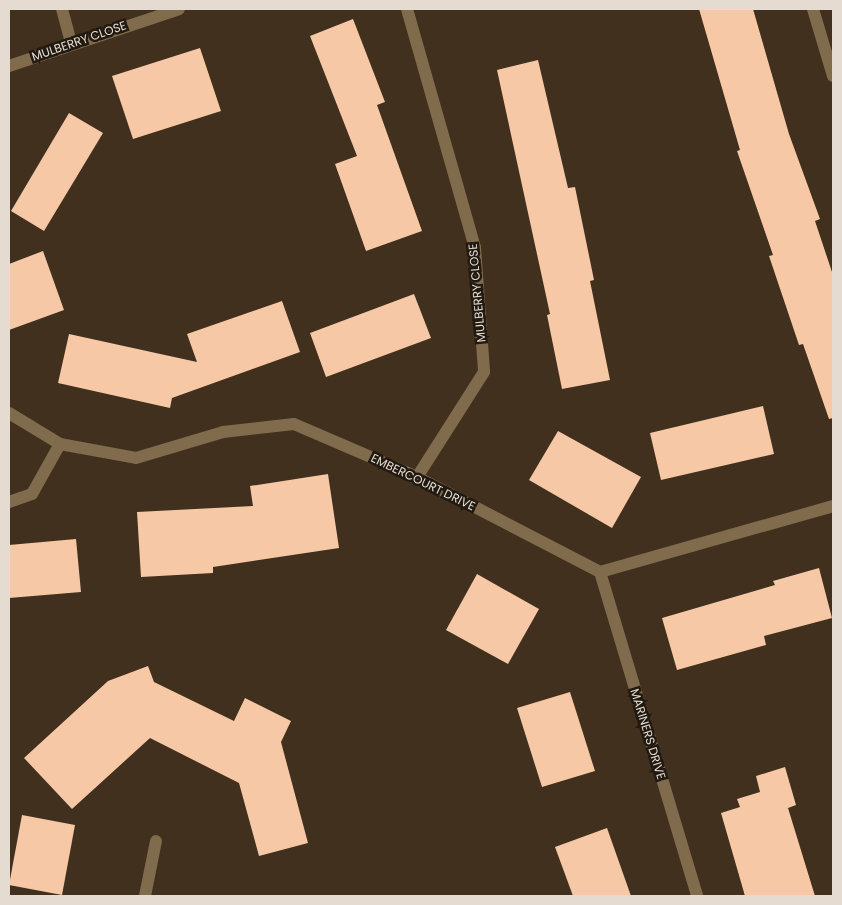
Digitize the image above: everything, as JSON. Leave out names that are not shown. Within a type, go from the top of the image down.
[{"type":"street","points":[[62,9],[71,43]]},
{"type":"street","name":"MULBERRY CLOSE","points":[[9,66],[71,43],[179,9]]},
{"type":"street","name":"MULBERRY CLOSE","points":[[407,9],[475,248],[484,372],[417,477]]},
{"type":"street","points":[[813,9],[833,76]]},
{"type":"street","name":"EMBERCOURT DRIVE","points":[[9,413],[60,444],[136,458],[223,432],[294,424],[417,477],[600,572]]},
{"type":"street","points":[[9,502],[32,494],[60,444]]},
{"type":"street","points":[[600,572],[833,506]]},
{"type":"street","name":"MARINERS DRIVE","points":[[600,572],[696,896]]},
{"type":"street","points":[[145,896],[156,841]]},
{"type":"building","points":[[699,9],[753,9],[789,134],[820,219],[815,221],[833,275],[833,418],[829,419],[803,344],[799,345],[769,256],[773,255],[737,151],[740,150]]},
{"type":"building","points":[[353,19],[385,102],[377,105],[422,231],[366,251],[335,164],[357,156],[310,36]]},
{"type":"building","points":[[200,48],[221,111],[133,139],[112,76]]},
{"type":"building","points":[[538,60],[568,188],[575,187],[594,280],[590,281],[610,380],[562,389],[547,315],[550,314],[497,70]]},
{"type":"building","points":[[69,113],[103,133],[44,231],[11,211]]},
{"type":"building","points":[[43,251],[64,310],[9,330],[9,264]]},
{"type":"building","points":[[414,294],[431,338],[326,377],[310,333]]},
{"type":"building","points":[[282,301],[300,352],[172,398],[170,408],[58,383],[69,334],[197,362],[187,334]]},
{"type":"building","points":[[763,406],[774,454],[661,480],[650,433]]},
{"type":"building","points":[[558,431],[641,477],[612,528],[529,480]]},
{"type":"building","points":[[328,474],[339,548],[213,567],[213,573],[141,577],[137,512],[253,506],[250,486]]},
{"type":"building","points":[[76,539],[81,592],[9,598],[9,545]]},
{"type":"building","points":[[819,568],[832,618],[764,636],[766,645],[677,670],[662,618],[775,585],[773,581]]},
{"type":"building","points":[[477,574],[539,609],[508,664],[446,630]]},
{"type":"building","points":[[148,666],[154,682],[234,721],[245,698],[291,721],[281,742],[308,843],[259,856],[239,783],[150,738],[72,809],[24,758],[108,681]]},
{"type":"building","points":[[570,692],[595,771],[542,787],[517,708]]},
{"type":"building","points":[[785,767],[796,805],[788,808],[815,896],[745,896],[721,813],[740,807],[737,799],[760,792],[756,776]]},
{"type":"building","points":[[22,815],[75,825],[62,895],[9,885]]},
{"type":"building","points":[[607,828],[631,896],[573,896],[555,847]]}]
